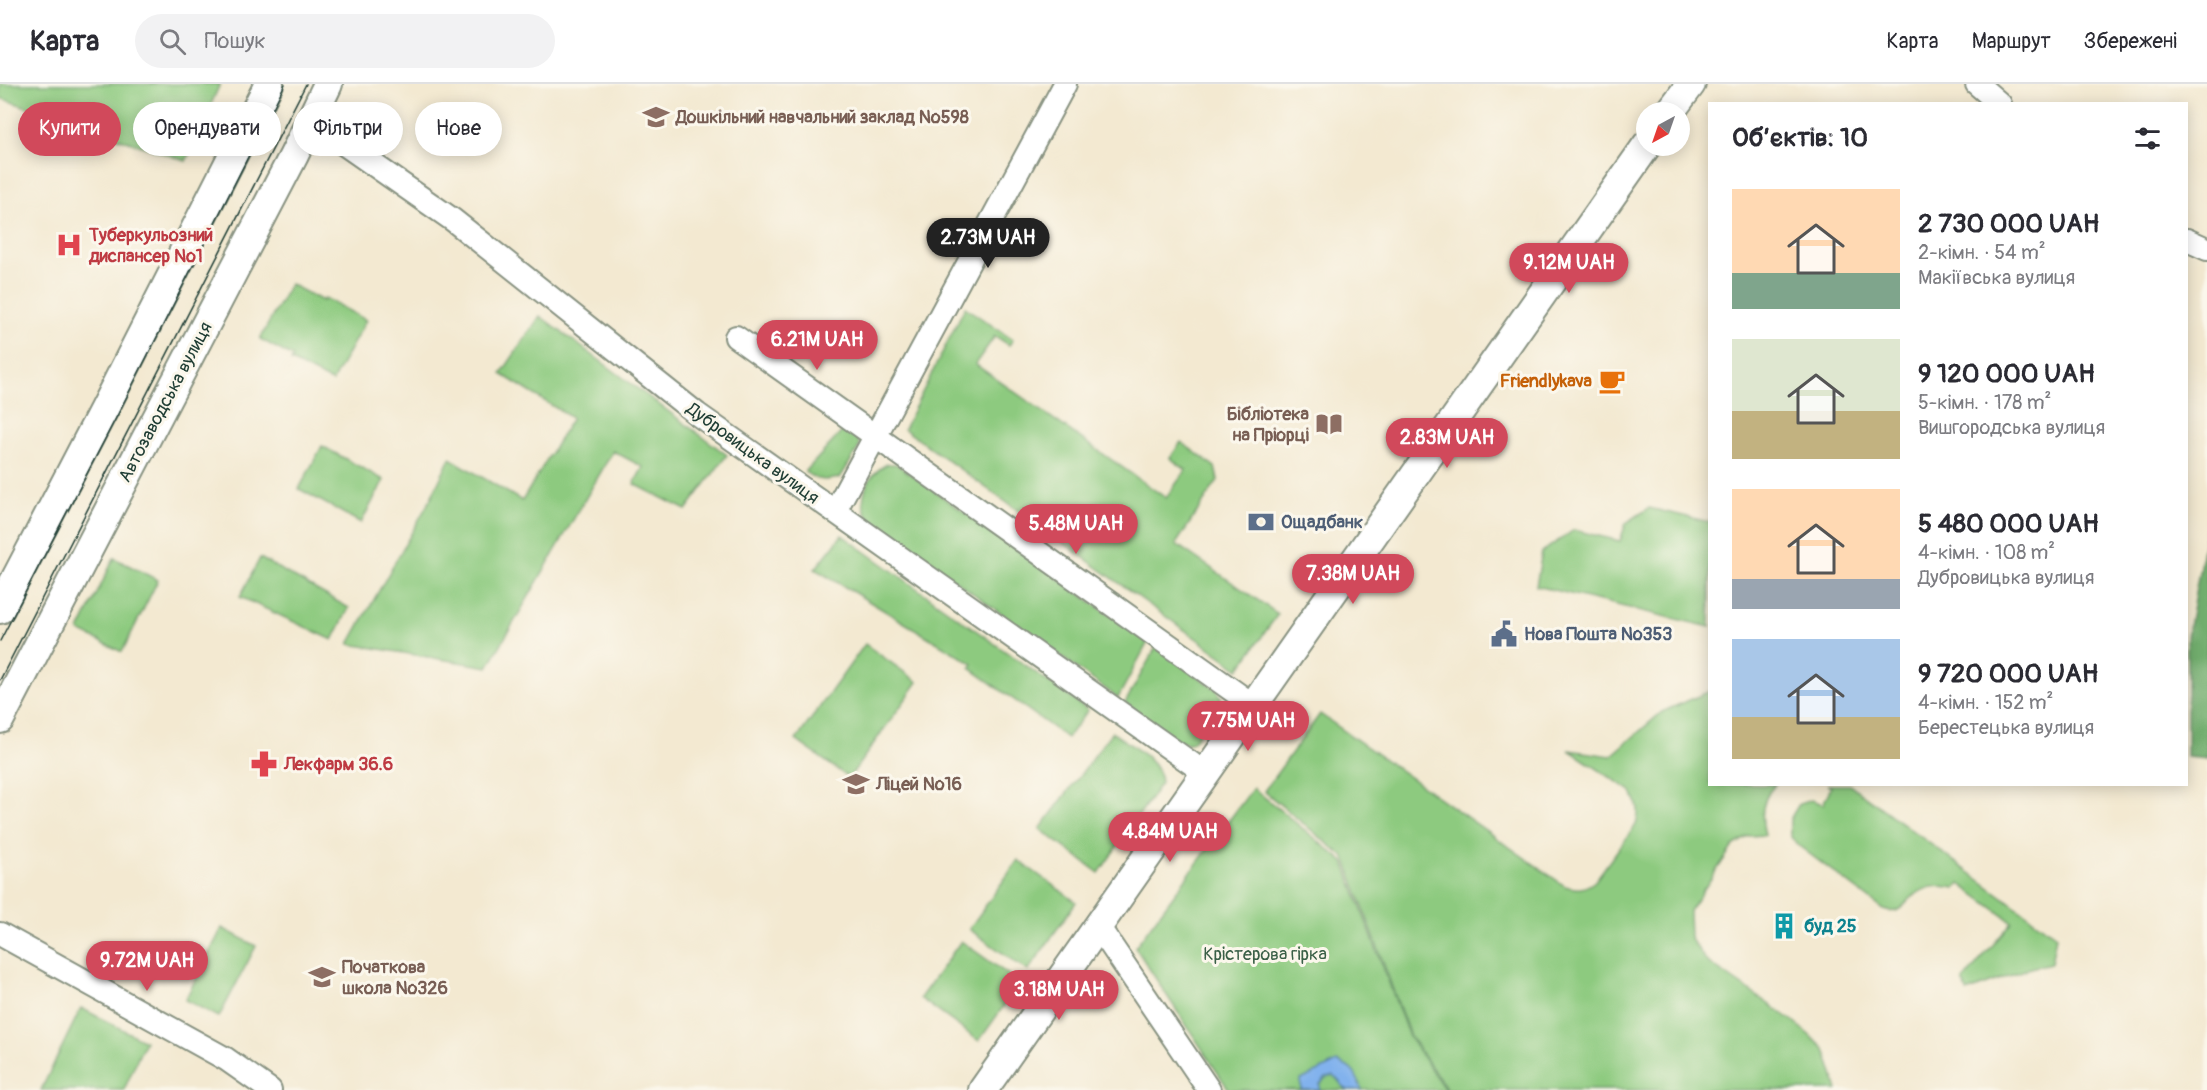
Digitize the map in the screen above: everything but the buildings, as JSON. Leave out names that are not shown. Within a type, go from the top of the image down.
[{"type":"main road","points":[[0,609],[269,84]]},
{"type":"main road","name":"Автозаводська вулиця","points":[[319,102],[328,84]]},
{"type":"main road","points":[[1678,102],[1691,84]]},
{"type":"main road","name":"Автозаводська вулиця","points":[[0,719],[293,155]]},
{"type":"main road","points":[[983,1090],[1639,156]]},
{"type":"street","points":[[835,512],[1065,84]]},
{"type":"street","points":[[1977,84],[1998,102]]},
{"type":"street","name":"Дубровицька вулиця","points":[[361,156],[453,220],[697,414],[1205,773]]},
{"type":"street","points":[[2188,240],[2207,249]]},
{"type":"street","points":[[736,337],[1253,705]]},
{"type":"street","points":[[1098,926],[1209,1090]]},
{"type":"street","points":[[0,934],[226,1059],[270,1090]]},
{"type":"green space","points":[[0,84],[220,84],[212,102],[133,102],[133,143],[121,139],[121,102],[18,102],[18,104],[0,98]]},
{"type":"green space","points":[[171,156],[188,156],[186,161]]},
{"type":"green space","points":[[290,284],[323,301],[325,298],[366,320],[332,382],[291,361],[293,357],[260,339]]},
{"type":"green space","points":[[965,307],[1013,340],[1009,345],[995,336],[975,364],[1166,498],[1186,470],[1170,458],[1181,442],[1215,467],[1218,480],[1176,544],[1278,614],[1239,669],[904,429]]},
{"type":"green space","points":[[540,316],[727,455],[686,510],[634,484],[643,467],[613,451],[488,667],[349,644],[430,500],[450,458],[522,501],[572,418],[501,374]]},
{"type":"green space","points":[[847,426],[857,437],[860,446],[840,478],[821,480],[805,472]]},
{"type":"green space","points":[[322,446],[384,480],[361,523],[299,489]]},
{"type":"green space","points":[[887,464],[896,464],[1148,642],[1118,698],[870,519],[864,504],[866,488],[874,474]]},
{"type":"green space","points":[[1649,508],[1708,522],[1708,627],[1536,586],[1542,552],[1574,530],[1620,541],[1626,523]]},
{"type":"green space","points":[[2207,527],[2207,759],[2188,757],[2188,632]]},
{"type":"green space","points":[[842,535],[1088,710],[1067,738],[970,668],[973,664],[815,569]]},
{"type":"green space","points":[[114,558],[158,580],[122,652],[79,631]]},
{"type":"green space","points":[[260,558],[349,608],[333,640],[240,597]]},
{"type":"green space","points":[[865,644],[918,682],[849,778],[796,740]]},
{"type":"green space","points":[[1156,647],[1217,690],[1221,697],[1220,704],[1190,743],[1179,742],[1125,703]]},
{"type":"green space","points":[[1708,692],[1708,786],[1774,786],[1764,802],[1762,821],[1765,835],[1749,836],[1733,846],[1689,911],[1690,938],[1706,961],[1792,1020],[1825,1049],[1838,1090],[1447,1090],[1410,1036],[1345,858],[1264,791],[1320,714],[1565,886],[1581,888],[1595,881],[1636,825],[1638,811],[1631,791],[1569,750],[1611,756],[1662,712]]},
{"type":"green space","points":[[1112,732],[1150,760],[1159,774],[1161,783],[1099,873],[1040,829]]},
{"type":"green space","points":[[1829,786],[1851,786],[2056,936],[2051,963],[2030,968],[1967,992],[1963,981],[2012,922],[1960,884],[1956,888],[1940,886],[1925,889],[1898,910],[1884,910],[1799,846],[1790,836],[1790,819],[1799,804],[1811,800],[1823,804],[1831,787]]},
{"type":"green space","name":"Крістерова гірка","points":[[1253,788],[1344,862],[1409,1037],[1445,1090],[1229,1090],[1135,947]]},
{"type":"green space","points":[[1018,860],[1076,902],[1028,971],[969,929]]},
{"type":"green space","points":[[222,928],[256,946],[219,1017],[185,1000]]},
{"type":"green space","points":[[961,941],[1020,983],[979,1041],[920,998]]},
{"type":"green space","points":[[81,1008],[145,1041],[124,1090],[41,1090]]},
{"type":"water","points":[[1337,1062],[1354,1072],[1362,1090],[1347,1090],[1334,1076],[1326,1078],[1320,1084],[1320,1090],[1301,1090],[1301,1080]]},
{"type":"tram line","points":[[0,641],[285,84]]},
{"type":"tram line","points":[[0,680],[306,84]]},
{"type":"place","name":"Дошкільний навчальний заклад №598","points":[[656,117]]},
{"type":"place","name":"Туберкульозний диспансер №1","points":[[69,245]]},
{"type":"place","name":"Friendlykava","points":[[1612,381]]},
{"type":"place","name":"Бібліотека на Пріорці","points":[[1329,424]]},
{"type":"place","name":"Ощадбанк","points":[[1261,522]]},
{"type":"place","name":"Нова Пошта №353","points":[[1504,634]]},
{"type":"place","name":"Лекфарм 36.6","points":[[264,764]]},
{"type":"place","name":"Ліцей №16","points":[[856,784]]},
{"type":"place","name":"буд 25","points":[[1784,926]]},
{"type":"place","name":"Початкова школа №326","points":[[322,977]]}]
